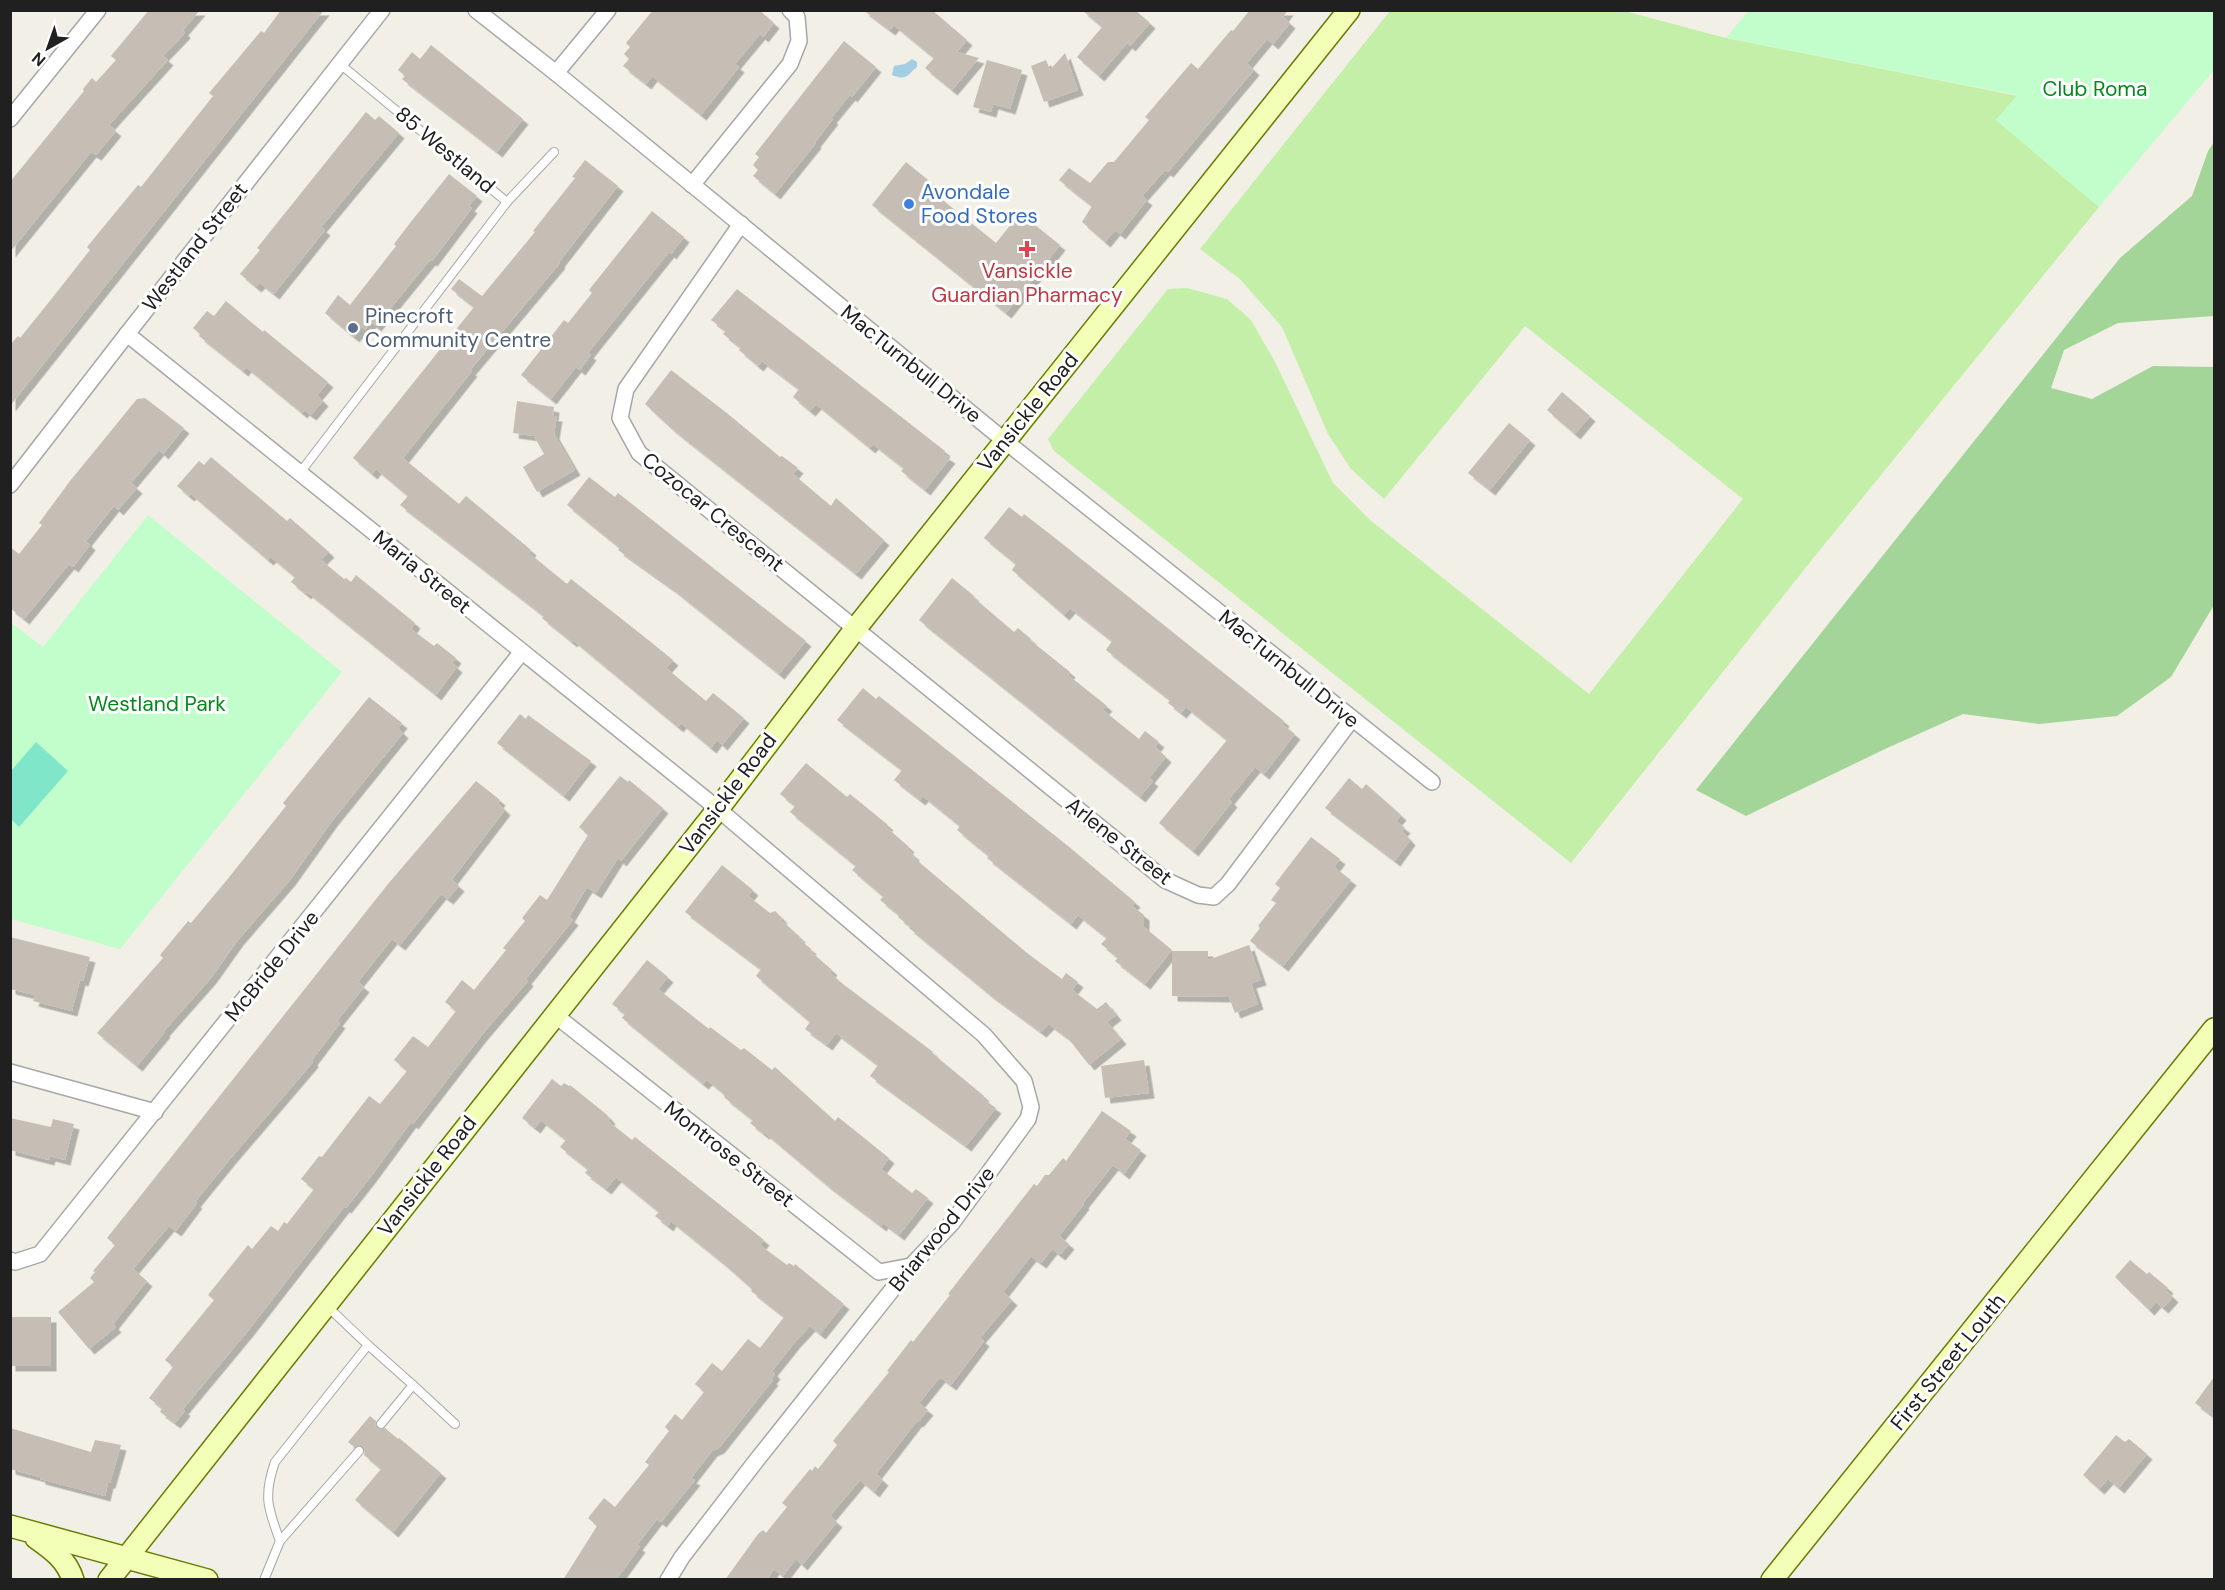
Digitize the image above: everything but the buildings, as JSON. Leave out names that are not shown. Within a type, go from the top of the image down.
[{"type":"street","points":[[10,119],[98,10]]},
{"type":"street","name":"Westland Street","points":[[10,485],[382,10]]},
{"type":"street","name":"MacTurnbull Drive","points":[[476,10],[1005,441],[1432,782]]},
{"type":"street","points":[[556,73],[608,10]]},
{"type":"street","points":[[692,185],[790,64],[799,41],[797,17],[790,10]]},
{"type":"street","name":"Vansickle Road","points":[[108,1580],[718,809],[856,628],[1349,10]]},
{"type":"street","name":"Cozocar Crescent","points":[[741,224],[626,389],[620,418],[639,453],[856,628]]},
{"type":"street","name":"Maria Street","points":[[127,334],[521,653],[718,809]]},
{"type":"street","name":"Arlene Street","points":[[856,628],[1165,880],[1198,895],[1215,897],[1228,884],[1352,719]]},
{"type":"street","name":"McBride Drive","points":[[10,1260],[15,1262],[40,1254],[156,1112],[521,653]]},
{"type":"street","name":"Briarwood Drive","points":[[668,1580],[682,1557],[749,1470],[911,1266],[952,1223],[1028,1119],[1031,1107],[1024,1081],[984,1035],[718,809]]},
{"type":"street","name":"Montrose Street","points":[[555,1015],[879,1272],[911,1266]]},
{"type":"street","name":"First Street Louth","points":[[1772,1580],[2214,1030]]},
{"type":"street","points":[[10,1072],[156,1112]]},
{"type":"street","points":[[17,1528],[207,1580]]},
{"type":"street","points":[[17,1528],[61,1557],[70,1569],[73,1580]]},
{"type":"lane","name":"85 Westland","points":[[299,474],[507,202],[340,64]]},
{"type":"lane","points":[[507,202],[554,152]]},
{"type":"lane","points":[[326,1305],[455,1424]]},
{"type":"lane","points":[[279,1541],[267,1507],[268,1481],[275,1462],[368,1345]]},
{"type":"lane","points":[[381,1424],[413,1385]]},
{"type":"lane","points":[[264,1580],[279,1541],[359,1451]]},
{"type":"green space","name":"Club Roma","points":[[1749,10],[2214,11],[2214,70],[2099,207],[1996,120],[2017,95],[1726,38]]},
{"type":"green space","points":[[1390,11],[1624,11],[1726,38],[2018,96],[1996,120],[2099,207],[1815,556],[1571,863],[1054,451],[1048,439],[1168,289],[1187,288],[1227,299],[1251,320],[1275,362],[1333,483],[1370,520],[1589,694],[1743,499],[1525,326],[1384,499],[1351,469],[1328,434],[1282,327],[1240,279],[1200,249]]},
{"type":"green space","points":[[2214,142],[2214,316],[2118,323],[2064,350],[2051,388],[2092,399],[2153,366],[2214,367],[2214,605],[2171,677],[2117,716],[2039,724],[1963,714],[1746,816],[1696,790],[2120,258],[2192,196],[2208,151]]},
{"type":"green space","name":"Westland Park","points":[[148,515],[342,672],[120,949],[11,919],[10,622],[43,647]]},
{"type":"green space","points":[[36,742],[68,771],[19,827],[11,819],[11,771]]},
{"type":"water","points":[[912,59],[917,62],[917,67],[909,75],[901,77],[892,75],[894,66],[905,64]]},
{"type":"place","name":"Avondale Food Stores","points":[[909,204]]},
{"type":"place","name":"Vansickle Guardian Pharmacy","points":[[1027,249]]},
{"type":"place","name":"Pinecroft Community Centre","points":[[353,328]]}]
